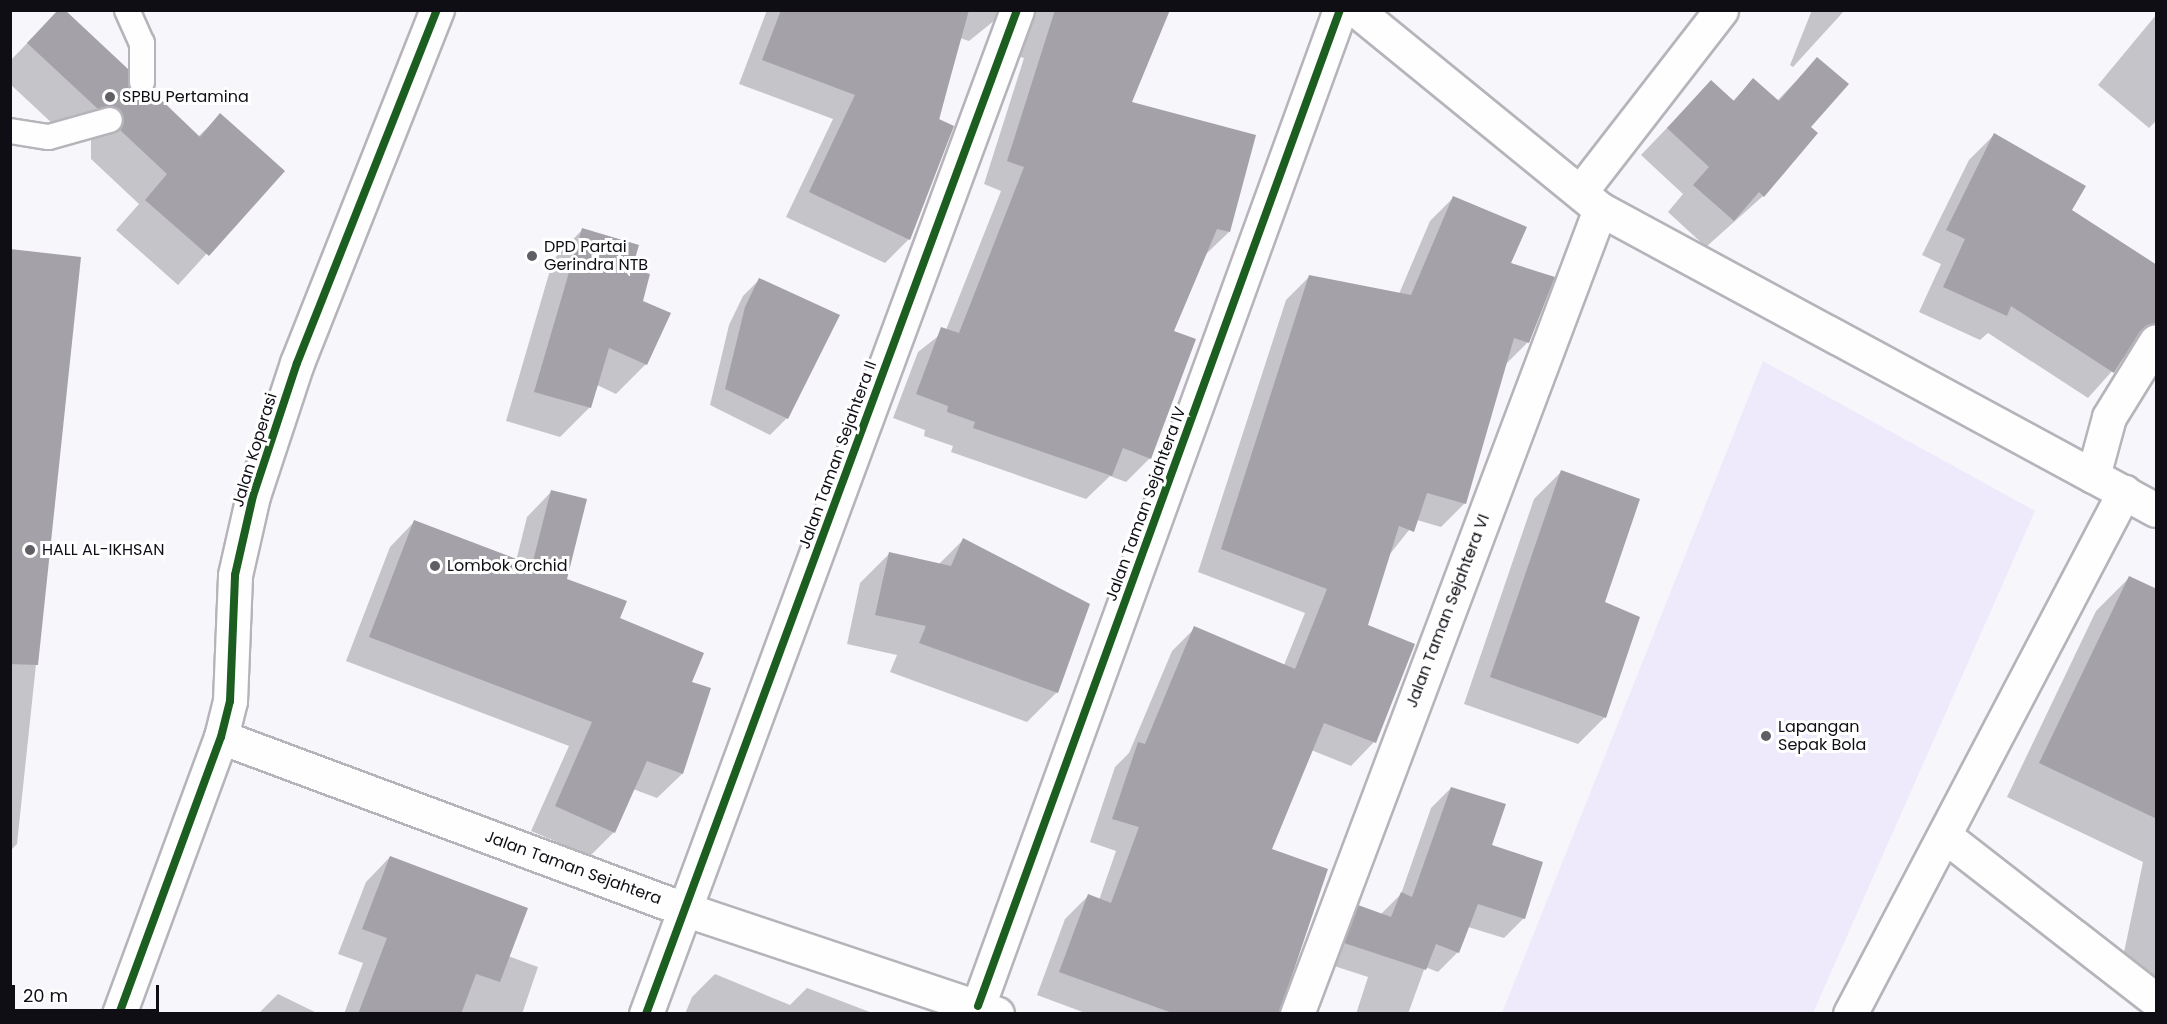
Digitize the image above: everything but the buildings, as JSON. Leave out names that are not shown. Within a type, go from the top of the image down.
[{"type":"street","name":"Jalan Koperasi","points":[[119,1014],[221,737],[230,701],[235,575],[253,496],[297,363],[437,10]]},
{"type":"street","name":"Jalan Taman Sejahtera II","points":[[646,1014],[1017,10]]},
{"type":"street","name":"Jalan Taman Sejahtera IV","points":[[987,1010],[1340,10]]},
{"type":"street","points":[[1356,10],[1590,200],[2157,510]]},
{"type":"street","name":"Jalan Taman Sejahtera VI","points":[[1297,1014],[1590,200],[1721,10]]},
{"type":"street","points":[[2093,476],[2109,417],[2157,341]]},
{"type":"street","points":[[1850,1014],[2124,492]]},
{"type":"street","name":"Jalan Taman Sejahtera","points":[[221,737],[684,909],[987,1010]]},
{"type":"street","points":[[1945,836],[2157,1000]]},
{"type":"lane","points":[[127,10],[142,43],[142,82]]},
{"type":"lane","points":[[10,131],[49,137],[110,120]]},
{"type":"shaded area","points":[[1763,361],[2035,511],[1813,1013],[1502,1013]]},
{"type":"cycle path","points":[[119,1014],[221,737],[230,701],[235,575],[253,496],[297,363],[437,10]]},
{"type":"cycle path","points":[[646,1014],[1017,10]]},
{"type":"cycle path","points":[[978,1006],[1340,10]]},
{"type":"place","name":"SPBU Pertamina","points":[[110,97]]},
{"type":"place","name":"DPD Partai Gerindra NTB","points":[[532,256]]},
{"type":"place","name":"HALL AL-IKHSAN","points":[[30,550]]},
{"type":"place","name":"Lombok Orchid","points":[[435,566]]},
{"type":"place","name":"Lapangan Sepak Bola","points":[[1766,736]]}]
